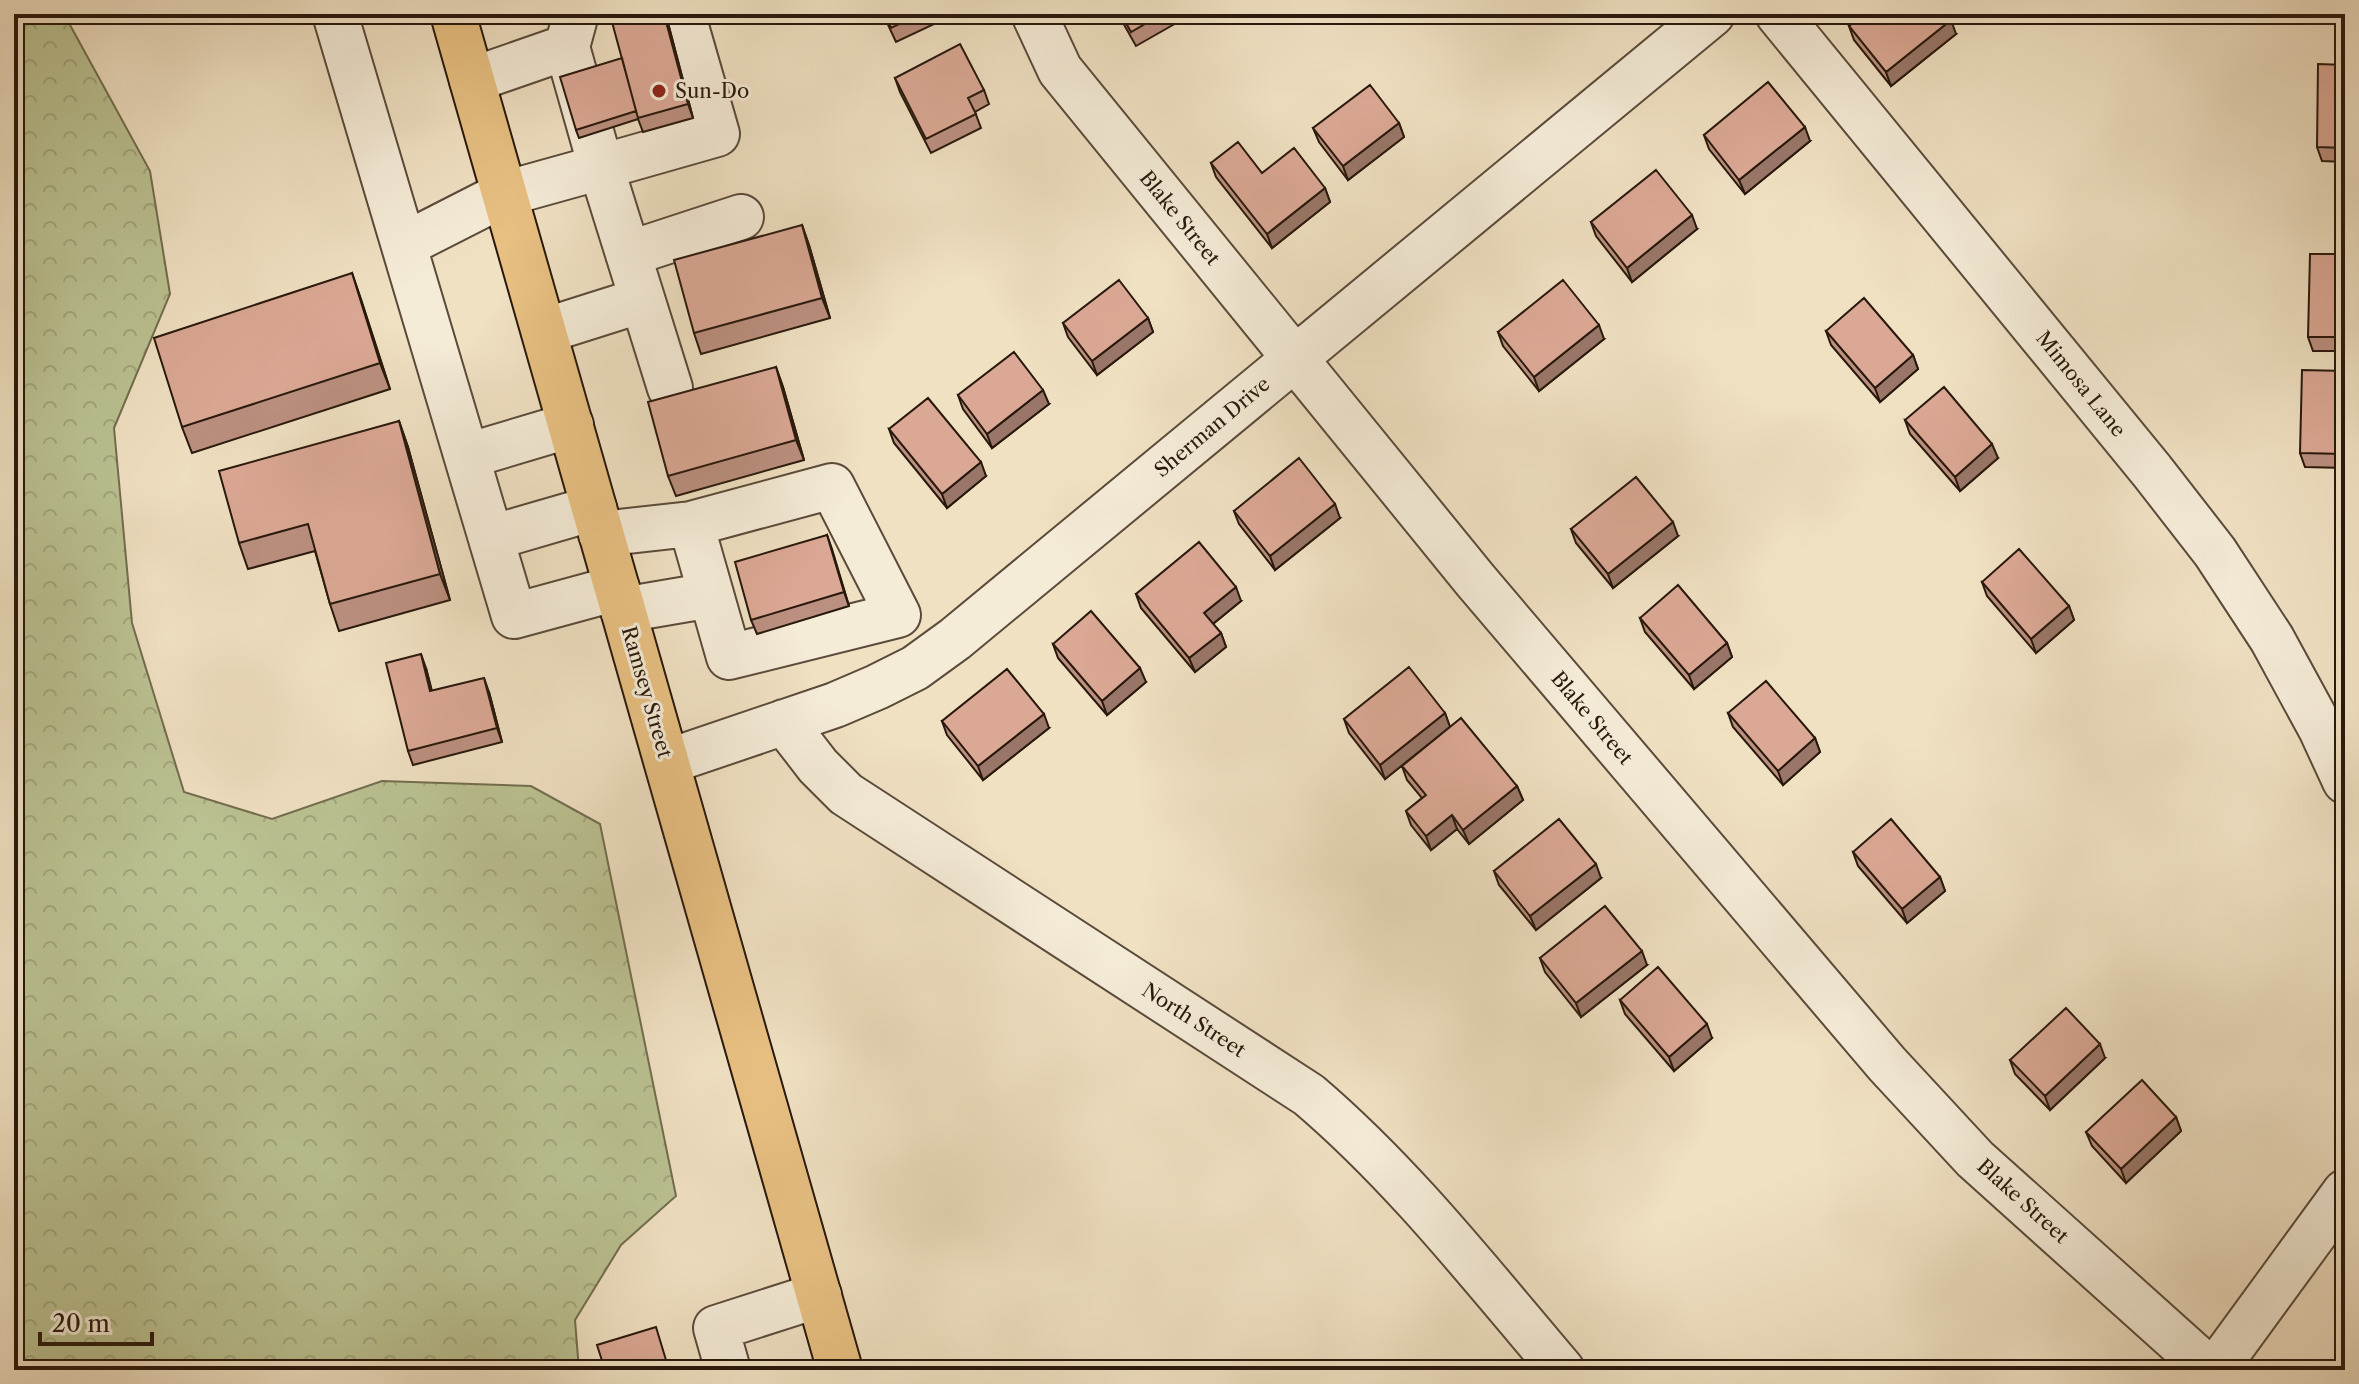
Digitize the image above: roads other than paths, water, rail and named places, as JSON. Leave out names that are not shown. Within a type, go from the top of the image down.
[{"type":"main road","name":"Ramsey Street","points":[[453,14],[840,1370]]},
{"type":"street","points":[[335,14],[514,616],[620,599],[711,595]]},
{"type":"street","points":[[404,245],[504,194],[717,134],[685,23],[679,14]]},
{"type":"street","name":"Blake Street","points":[[1034,14],[1060,70],[1486,593],[1887,1064],[1975,1159],[2212,1370]]},
{"type":"street","name":"Sherman Drive","points":[[667,762],[877,687],[915,668],[955,639],[1712,14]]},
{"type":"street","name":"Mimosa Lane","points":[[1778,14],[2215,552],[2272,639],[2321,729],[2345,781]]},
{"type":"street","points":[[472,80],[572,31],[601,167],[670,388]]},
{"type":"street","points":[[628,254],[741,217]]},
{"type":"street","points":[[544,331],[642,300]]},
{"type":"street","points":[[467,456],[571,425]]},
{"type":"street","points":[[491,538],[598,521],[691,524],[832,486],[898,615],[729,657],[691,524]]},
{"type":"street","points":[[846,628],[877,687]]},
{"type":"street","name":"North Street","points":[[784,722],[818,766],[846,794],[1309,1095],[1348,1128],[1426,1208],[1562,1370]]},
{"type":"street","points":[[2212,1370],[2345,1192]]},
{"type":"street","points":[[728,1370],[716,1328],[819,1295]]},
{"type":"place","name":"Sun-Do","points":[[659,91]]}]
